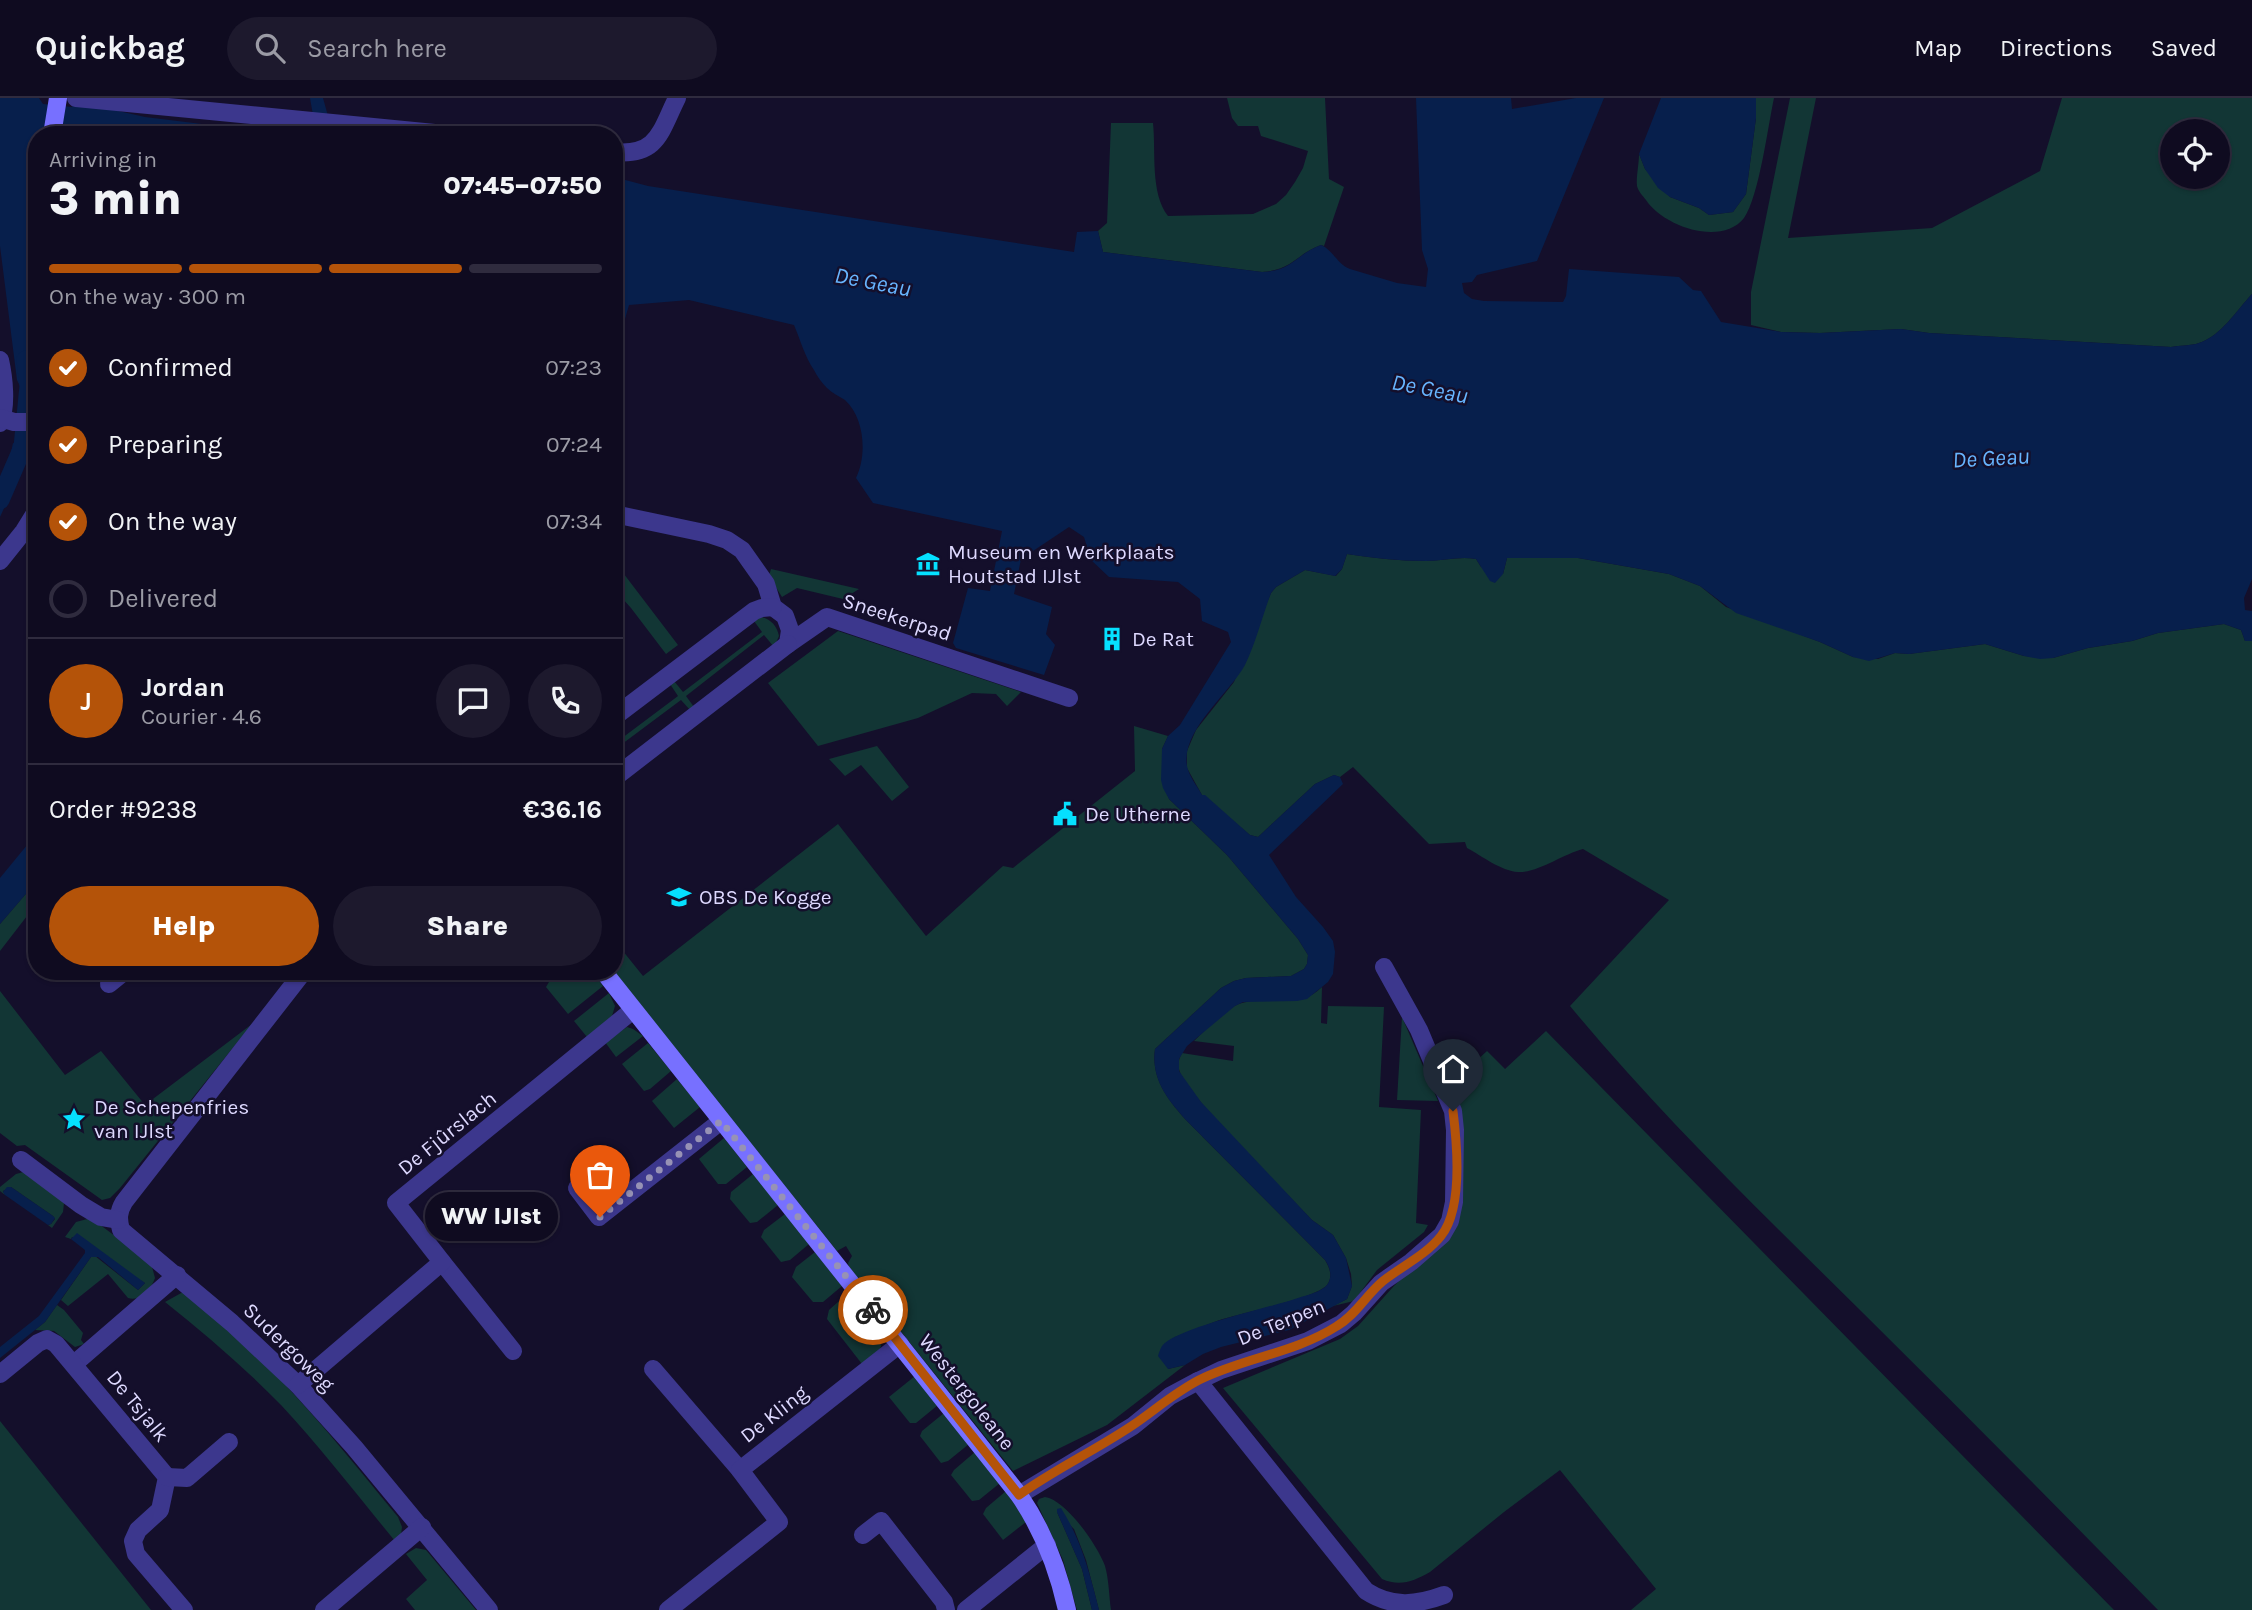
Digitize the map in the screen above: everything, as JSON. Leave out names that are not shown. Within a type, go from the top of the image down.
[{"type":"street","points":[[76,98],[369,126]]},
{"type":"street","points":[[623,153],[646,150],[657,139],[677,98]]},
{"type":"street","points":[[53,126],[57,100]]},
{"type":"street","points":[[0,360],[4,421],[28,422]]},
{"type":"street","points":[[623,516],[709,534],[727,540],[742,550],[766,584],[773,607],[785,617],[790,630],[788,644],[623,771]]},
{"type":"street","points":[[0,561],[28,525]]},
{"type":"street","points":[[623,710],[754,611],[773,607]]},
{"type":"street","name":"Sneekerpad","points":[[788,644],[827,617],[1069,698]]},
{"type":"street","name":"De Terpen","points":[[1019,1495],[1133,1426],[1170,1396],[1198,1381],[1221,1370],[1308,1341],[1340,1324],[1354,1313],[1381,1283],[1428,1249],[1442,1235],[1450,1221],[1454,1202],[1453,1111],[1419,1030],[1384,967]]},
{"type":"street","points":[[109,984],[114,980]]},
{"type":"street","points":[[21,1160],[81,1205],[101,1217],[118,1220],[119,1210],[124,1202],[291,980]]},
{"type":"street","name":"Westergoleane","points":[[610,980],[1019,1495],[1034,1517],[1047,1545],[1067,1610]]},
{"type":"street","name":"De Fjûrslach","points":[[442,1262],[396,1203],[634,1010]]},
{"type":"street","points":[[577,1188],[600,1217],[721,1121]]},
{"type":"street","name":"Sudergoweg","points":[[118,1220],[121,1230],[129,1238],[232,1323],[298,1385],[422,1527],[489,1610]]},
{"type":"street","points":[[298,1385],[442,1262],[513,1351]]},
{"type":"street","name":"De Tsjalk","points":[[74,1364],[177,1276]]},
{"type":"street","name":"De Tsjalk","points":[[0,1374],[38,1343],[47,1339],[56,1343],[167,1477]]},
{"type":"street","name":"De Kling","points":[[668,1610],[779,1522],[740,1470],[900,1344]]},
{"type":"street","points":[[653,1369],[740,1470]]},
{"type":"street","points":[[1198,1381],[1366,1591],[1378,1598],[1409,1604],[1424,1603],[1444,1595]]},
{"type":"street","points":[[184,1610],[136,1554],[133,1541],[138,1530],[160,1510],[167,1477],[187,1478],[229,1442]]},
{"type":"street","points":[[863,1535],[881,1521],[944,1602],[946,1610]]},
{"type":"street","points":[[324,1610],[422,1527]]},
{"type":"street","points":[[966,1610],[1047,1545]]},
{"type":"green space","points":[[1227,98],[1325,98],[1329,179],[1344,187],[1324,246],[1313,249],[1281,268],[1262,272],[1103,252],[1098,231],[1107,223],[1111,123],[1153,123],[1156,184],[1162,207],[1168,216],[1253,214],[1276,204],[1286,195],[1303,168],[1308,151],[1261,136],[1258,126],[1238,126],[1232,118]]},
{"type":"green space","points":[[1756,98],[1774,98],[1759,178],[1744,218],[1734,227],[1707,232],[1678,225],[1654,209],[1637,186],[1639,154],[1645,169],[1670,197],[1699,208],[1709,215],[1733,212],[1746,194]]},
{"type":"green space","points":[[1790,98],[1816,98],[1788,238],[1932,228],[2040,171],[2062,98],[2252,98],[2252,294],[2221,329],[2207,340],[2193,345],[2171,347],[1929,333],[1901,329],[1781,332],[1751,325],[1751,292]]},
{"type":"green space","points":[[1347,554],[1415,561],[1476,559],[1481,567],[1503,574],[1507,558],[1578,558],[1669,574],[1700,586],[1726,607],[1853,657],[1878,659],[1895,653],[1909,654],[1985,644],[2024,656],[2053,658],[2158,633],[2224,624],[2241,630],[2245,641],[2252,641],[2252,1610],[2158,1610],[1712,1163],[1570,1006],[1669,900],[1583,849],[1534,870],[1518,872],[1492,863],[1467,848],[1465,842],[1429,844],[1353,767],[1340,777],[1334,775],[1315,784],[1258,837],[1250,835],[1202,795],[1187,768],[1187,751],[1196,730],[1234,682],[1271,593],[1276,587],[1305,570],[1336,576],[1342,569]]},
{"type":"green space","points":[[771,569],[859,589],[843,599],[797,588],[782,597],[769,576]]},
{"type":"green space","points":[[623,573],[678,645],[666,654],[623,599]]},
{"type":"green space","points":[[761,617],[771,621],[779,636],[774,647],[764,635],[686,696],[694,707],[690,710],[681,700],[623,743],[623,737],[678,696],[670,684],[674,681],[683,692],[762,632],[754,621]]},
{"type":"green space","points":[[838,631],[1021,692],[1007,706],[996,694],[972,693],[918,718],[818,746],[768,683]]},
{"type":"green space","points":[[1134,726],[1168,736],[1162,749],[1169,799],[1227,855],[1298,939],[1308,955],[1304,969],[1291,976],[1246,978],[1221,988],[1155,1049],[1154,1060],[1158,1079],[1173,1104],[1325,1260],[1330,1279],[1327,1285],[1308,1295],[1227,1318],[1175,1337],[1168,1369],[1185,1365],[1107,1425],[1013,1471],[849,1267],[852,1256],[846,1246],[837,1251],[620,980],[623,980],[623,951],[643,976],[838,824],[926,936],[1003,866],[1013,868],[1135,771]]},
{"type":"green space","points":[[877,746],[909,787],[892,801],[861,765],[845,776],[829,759]]},
{"type":"green space","points":[[28,891],[28,915],[0,951],[0,924]]},
{"type":"green space","points":[[598,980],[603,986],[568,1014],[546,987],[549,982]]},
{"type":"green space","points":[[1322,987],[1321,1023],[1327,1024],[1328,1006],[1384,1007],[1379,1107],[1421,1110],[1416,1223],[1428,1225],[1424,1232],[1377,1270],[1354,1301],[1333,1306],[1347,1299],[1352,1286],[1346,1258],[1333,1235],[1312,1220],[1217,1121],[1198,1099],[1179,1069],[1182,1053],[1233,1061],[1234,1046],[1194,1041],[1229,1009],[1253,1001],[1303,999]]},
{"type":"green space","points":[[0,991],[65,1075],[101,1051],[145,1105],[252,1024],[120,1188],[110,1198],[102,1200],[25,1145],[17,1146],[0,1133]]},
{"type":"green space","points":[[609,993],[615,1006],[612,1016],[587,1037],[574,1021]]},
{"type":"green space","points":[[1402,1017],[1438,1101],[1397,1100]]},
{"type":"green space","points":[[627,1027],[643,1036],[616,1057],[605,1042]]},
{"type":"green space","points":[[1546,1031],[2114,1610],[1631,1610],[1656,1589],[1560,1470],[1430,1572],[1407,1582],[1395,1583],[1382,1579],[1223,1388],[1340,1339],[1358,1326],[1450,1229],[1450,1085],[1487,1051],[1505,1069]]},
{"type":"green space","points":[[648,1043],[671,1071],[644,1091],[622,1064]]},
{"type":"green space","points":[[677,1079],[700,1107],[674,1128],[652,1101]]},
{"type":"green space","points":[[724,1138],[747,1167],[726,1184],[718,1184],[699,1159]]},
{"type":"green space","points":[[27,1171],[64,1203],[63,1212],[52,1228],[48,1225],[55,1219],[53,1216],[11,1187],[3,1191],[5,1195],[0,1191],[0,1187],[16,1174]]},
{"type":"green space","points":[[753,1174],[778,1205],[757,1222],[750,1223],[730,1199],[731,1192]]},
{"type":"green space","points":[[785,1214],[809,1244],[790,1260],[781,1262],[761,1237],[764,1230]]},
{"type":"green space","points":[[91,1218],[151,1263],[155,1278],[141,1296],[128,1298],[108,1274],[68,1306],[61,1300],[91,1257],[95,1256],[138,1290],[145,1283],[72,1237],[65,1237],[76,1222]]},
{"type":"green space","points":[[815,1252],[842,1286],[823,1302],[813,1302],[792,1277],[796,1267]]},
{"type":"green space","points":[[183,1292],[214,1316],[271,1369],[323,1427],[398,1517],[402,1527],[401,1535],[395,1541],[281,1405],[165,1302]]},
{"type":"green space","points":[[848,1293],[880,1336],[880,1349],[862,1364],[827,1319],[829,1310]]},
{"type":"green space","points":[[57,1305],[83,1333],[81,1340],[84,1344],[75,1347],[54,1331],[35,1330],[45,1322]]},
{"type":"green space","points":[[915,1376],[938,1405],[916,1423],[910,1423],[889,1397]]},
{"type":"green space","points":[[944,1413],[969,1444],[948,1461],[941,1463],[920,1436],[922,1431]]},
{"type":"green space","points":[[0,1421],[151,1610],[0,1610]]},
{"type":"green space","points":[[975,1452],[1000,1483],[979,1500],[972,1501],[951,1475]]},
{"type":"green space","points":[[1006,1491],[1026,1522],[1003,1540],[983,1514],[986,1508]]},
{"type":"green space","points":[[1045,1497],[1062,1506],[1096,1547],[1105,1566],[1111,1610],[1099,1610],[1086,1560],[1074,1529],[1057,1512],[1082,1569],[1092,1610],[1077,1610],[1063,1560],[1037,1503]]},
{"type":"green space","points":[[416,1548],[426,1550],[476,1610],[415,1610],[406,1599],[427,1580],[406,1554]]},
{"type":"water","points":[[0,98],[39,98],[43,104],[72,107],[74,101],[145,117],[227,126],[28,126],[28,386],[20,386],[17,380],[0,246]]},
{"type":"water","points":[[310,98],[323,98],[331,126],[315,126]]},
{"type":"water","name":"De Geau","points":[[1416,98],[1511,98],[1512,109],[1576,98],[1604,98],[1537,261],[1477,275],[1472,282],[1462,283],[1464,293],[1472,299],[1563,302],[1569,269],[1679,277],[1693,290],[1701,291],[1721,322],[1781,332],[1901,329],[1929,333],[2171,347],[2207,340],[2221,329],[2252,294],[2252,579],[2244,598],[2245,610],[2252,611],[2252,641],[2245,641],[2241,630],[2224,624],[2158,633],[2053,658],[2024,656],[1985,644],[1909,654],[1895,653],[1869,661],[1736,613],[1700,586],[1669,574],[1578,558],[1507,558],[1503,574],[1495,583],[1490,581],[1476,559],[1416,561],[1347,554],[1342,569],[1335,576],[1305,570],[1276,587],[1271,593],[1245,665],[1191,739],[1187,766],[1202,795],[1250,835],[1258,837],[1315,784],[1334,775],[1340,777],[1343,784],[1269,855],[1296,897],[1333,941],[1333,974],[1328,982],[1307,999],[1243,1002],[1235,1006],[1187,1046],[1179,1059],[1179,1071],[1201,1102],[1312,1220],[1333,1235],[1346,1258],[1352,1286],[1347,1299],[1289,1330],[1221,1347],[1185,1365],[1168,1369],[1158,1356],[1162,1346],[1171,1339],[1204,1325],[1314,1293],[1327,1285],[1330,1275],[1325,1260],[1179,1112],[1162,1088],[1155,1070],[1155,1049],[1221,988],[1246,978],[1291,976],[1304,969],[1307,964],[1308,955],[1298,939],[1227,855],[1169,799],[1161,780],[1162,749],[1168,736],[1180,725],[1231,642],[1228,632],[1202,621],[1200,599],[1178,582],[1109,577],[1091,560],[1084,537],[1069,527],[1021,559],[1014,594],[1052,607],[1046,634],[1055,645],[1044,675],[956,648],[953,643],[968,588],[990,591],[1002,531],[873,503],[856,478],[863,448],[857,417],[845,400],[829,390],[818,377],[794,325],[689,300],[629,305],[623,326],[623,179],[648,186],[1074,252],[1077,232],[1098,231],[1103,252],[1262,272],[1281,269],[1321,245],[1350,269],[1397,283],[1426,287],[1428,269],[1422,250]]},
{"type":"water","points":[[1661,98],[1756,98],[1746,194],[1733,212],[1709,215],[1699,208],[1670,197],[1658,188],[1645,169],[1639,154]]},
{"type":"water","points":[[13,443],[28,448],[28,456],[0,517],[0,482],[9,462]]},
{"type":"water","points":[[28,844],[28,891],[0,924],[0,878]]},
{"type":"water","points":[[7,1187],[11,1187],[53,1216],[55,1218],[51,1224],[48,1225],[5,1195],[3,1192]]},
{"type":"water","points":[[77,1233],[145,1283],[138,1290],[98,1257],[91,1257],[45,1322],[0,1358],[0,1347],[39,1316],[85,1253],[85,1250],[71,1239]]},
{"type":"water","points":[[1061,1508],[1079,1544],[1099,1610],[1092,1610],[1082,1569],[1057,1512],[1057,1509]]},
{"type":"waterway","points":[[26,360],[28,377]]},
{"type":"waterway","points":[[0,500],[23,447],[28,396]]},
{"type":"way so far","points":[[600,1217],[721,1121],[873,1310]]},
{"type":"place","name":"Museum en Werkplaats Houtstad IJlst","points":[[928,564]]},
{"type":"place","name":"De Rat","points":[[1112,639]]},
{"type":"place","name":"De Utherne","points":[[1065,814]]},
{"type":"place","name":"OBS De Kogge","points":[[679,897]]},
{"type":"place","name":"De Schepenfries van IJlst","points":[[74,1119]]},
{"type":"place","name":"WW IJlst","points":[[600,1217]]},
{"type":"route","points":[[873,1310],[1019,1495],[1133,1426],[1170,1396],[1198,1381],[1221,1370],[1326,1333],[1354,1313],[1381,1283],[1428,1249],[1442,1235],[1450,1221],[1454,1202],[1453,1111]]}]
